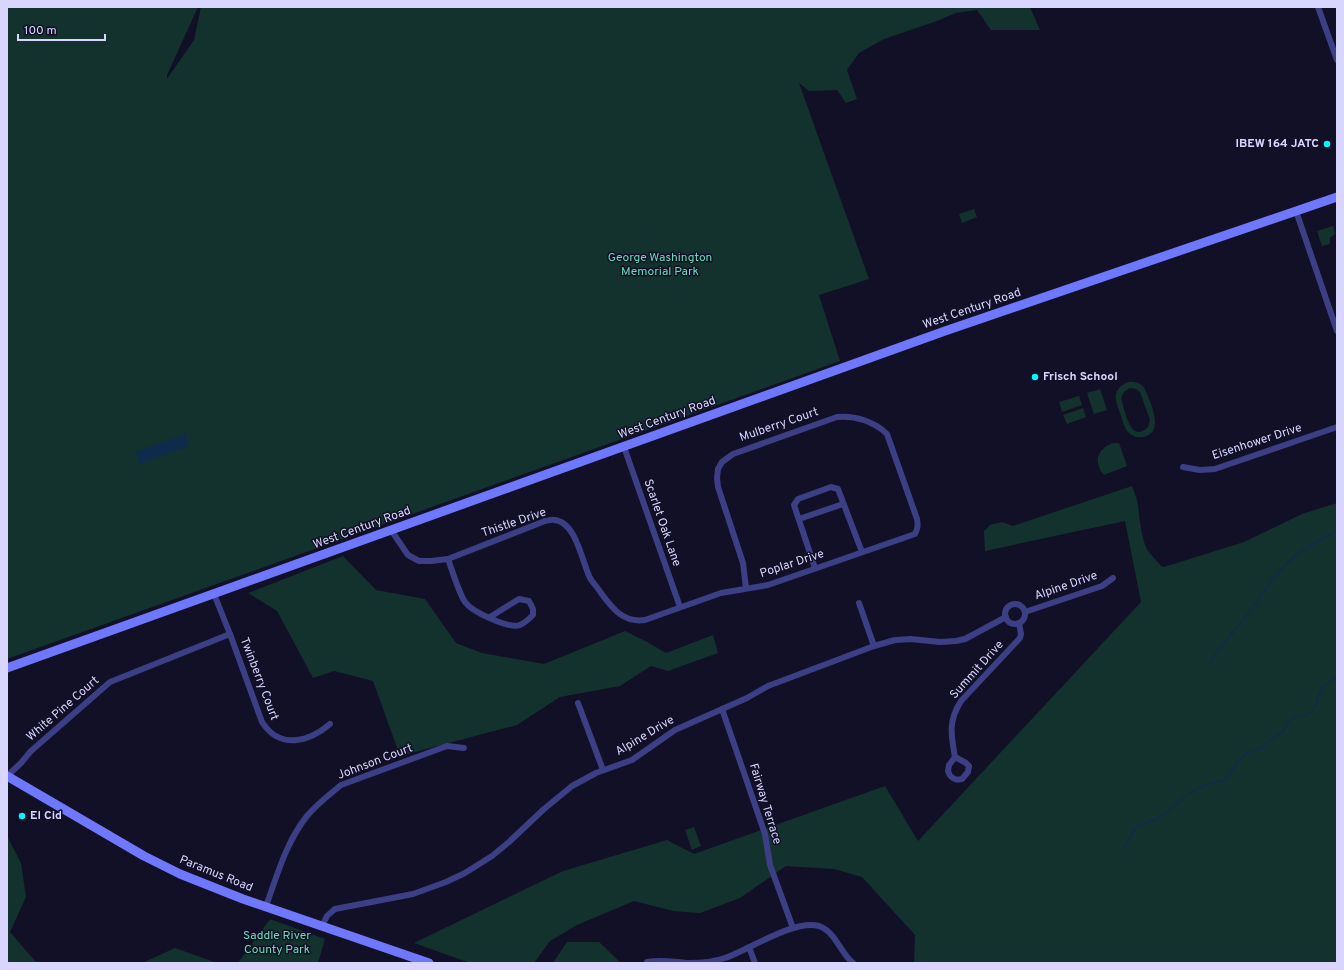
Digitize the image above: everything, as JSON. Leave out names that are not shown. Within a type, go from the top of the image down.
[{"type":"main road","name":"West Century Road","points":[[7,668],[945,331],[1337,196]]},
{"type":"main road","name":"Paramus Road","points":[[7,776],[161,865],[224,891],[430,963]]},
{"type":"street","points":[[1318,7],[1337,60]]},
{"type":"street","points":[[1296,211],[1337,331]]},
{"type":"street","name":"Mulberry Court","points":[[746,588],[743,563],[718,487],[717,478],[718,469],[722,462],[738,451],[837,417],[850,417],[876,424],[888,434],[915,515]]},
{"type":"street","name":"Eisenhower Drive","points":[[1183,467],[1200,470],[1215,469],[1337,427]]},
{"type":"street","name":"Scarlet Oak Lane","points":[[624,446],[680,607]]},
{"type":"street","points":[[815,568],[794,505],[798,499],[831,487],[838,489],[862,552]]},
{"type":"street","points":[[799,519],[843,504]]},
{"type":"street","name":"Poplar Drive","points":[[612,608],[625,618],[636,621],[645,620],[721,593],[768,585],[915,534],[918,529],[915,515]]},
{"type":"street","name":"Thistle Drive","points":[[391,530],[404,550],[413,558],[424,562],[448,559],[545,522],[554,520],[562,522],[570,530],[576,540],[590,578],[612,608]]},
{"type":"street","points":[[448,559],[464,601],[470,608],[490,617],[513,626],[520,625],[533,615],[533,609],[529,602],[519,599],[490,617]]},
{"type":"street","name":"Alpine Drive","points":[[1025,612],[1102,586],[1113,578]]},
{"type":"street","name":"Twinberry Court","points":[[214,594],[262,722],[270,733],[283,740],[298,740],[321,732],[330,724]]},
{"type":"street","points":[[859,603],[874,646]]},
{"type":"street","points":[[1014,604],[1020,606],[1025,612],[1023,620],[1019,623],[1011,623],[1006,617],[1007,610],[1014,604]]},
{"type":"street","name":"Alpine Drive","points":[[322,926],[327,916],[335,909],[413,894],[464,874],[492,856],[509,842],[563,792],[603,770],[632,760],[675,730],[747,698],[768,686],[874,646],[903,639],[940,642],[965,639],[1006,617]]},
{"type":"street","name":"Summit Drive","points":[[955,757],[951,728],[956,709],[961,701],[1020,638],[1021,634],[1019,623]]},
{"type":"street","name":"White Pine Court","points":[[7,776],[31,751],[110,682],[230,634]]},
{"type":"street","points":[[578,703],[603,770]]},
{"type":"street","name":"Fairway Terrace","points":[[722,709],[765,834],[770,864],[793,928]]},
{"type":"street","name":"Johnson Court","points":[[266,906],[292,840],[307,817],[328,796],[342,785],[447,746],[464,748]]},
{"type":"street","points":[[646,962],[657,960],[690,963],[725,958],[793,928],[812,925],[824,929],[833,937],[847,958],[854,963]]},
{"type":"street","points":[[749,947],[755,963]]},
{"type":"green space","name":"George Washington Memorial Park","points":[[7,7],[198,7],[167,75],[167,79],[194,40],[201,7],[1030,7],[1040,30],[991,30],[977,10],[956,13],[884,39],[859,53],[847,70],[857,99],[846,103],[837,90],[809,91],[799,83],[869,279],[819,295],[840,361],[7,659]]},
{"type":"green space","points":[[974,209],[977,217],[962,223],[959,214]]},
{"type":"green space","points":[[1333,226],[1335,234],[1330,238],[1330,244],[1322,246],[1317,231]]},
{"type":"green space","points":[[1128,382],[1135,382],[1142,385],[1145,389],[1153,409],[1155,423],[1154,430],[1150,434],[1143,437],[1137,437],[1130,434],[1126,429],[1116,401],[1117,392],[1122,385]],"holes":[[[1130,388],[1136,389],[1140,392],[1150,420],[1148,427],[1137,432],[1129,424],[1121,398],[1124,392]]]},
{"type":"green space","points":[[1100,389],[1107,410],[1094,414],[1087,393]]},
{"type":"green space","points":[[1079,396],[1082,405],[1062,412],[1059,402]]},
{"type":"green space","points":[[1083,408],[1086,417],[1067,424],[1063,415]]},
{"type":"green space","points":[[1113,443],[1119,443],[1127,466],[1104,475],[1099,465],[1098,456],[1103,449]]},
{"type":"green space","points":[[1132,486],[1138,502],[1144,542],[1148,551],[1161,566],[1164,567],[1244,542],[1302,514],[1337,503],[1337,963],[914,963],[915,935],[862,877],[834,869],[786,866],[740,898],[700,913],[673,911],[634,901],[577,925],[550,941],[534,963],[470,963],[414,943],[563,871],[667,840],[694,854],[885,786],[918,841],[1141,602],[1125,521],[985,551],[984,531],[990,525],[1002,522],[1013,526]]},
{"type":"green space","points":[[343,556],[376,590],[425,599],[456,643],[482,653],[544,664],[625,631],[666,653],[713,635],[718,653],[668,671],[651,666],[620,686],[560,697],[517,725],[400,756],[373,681],[334,671],[313,678],[277,611],[248,593]]},
{"type":"green space","points":[[694,827],[701,846],[692,850],[685,830]]},
{"type":"green space","points":[[7,836],[21,863],[26,897],[10,932],[35,961],[39,963],[7,963]]},
{"type":"green space","name":"Saddle River County Park","points":[[270,919],[325,939],[318,963],[238,963]]},
{"type":"green space","points":[[567,942],[599,942],[621,963],[553,963]]},
{"type":"green space","name":"Saddle River County Park","points":[[175,948],[217,963],[142,963]]},
{"type":"water","points":[[185,434],[189,446],[140,464],[135,452]]},
{"type":"waterway","points":[[1210,662],[1283,567],[1297,554],[1337,530]]},
{"type":"waterway","points":[[1124,847],[1137,826],[1162,816],[1183,798],[1198,788],[1226,779],[1241,758],[1250,752],[1262,748],[1270,740],[1283,732],[1288,722],[1296,716],[1307,715],[1310,713],[1315,707],[1319,693],[1323,687],[1337,677]]},
{"type":"place","name":"IBEW 164 JATC","points":[[1327,144]]},
{"type":"place","name":"Frisch School","points":[[1035,377]]},
{"type":"place","name":"El Cid","points":[[22,816]]}]
